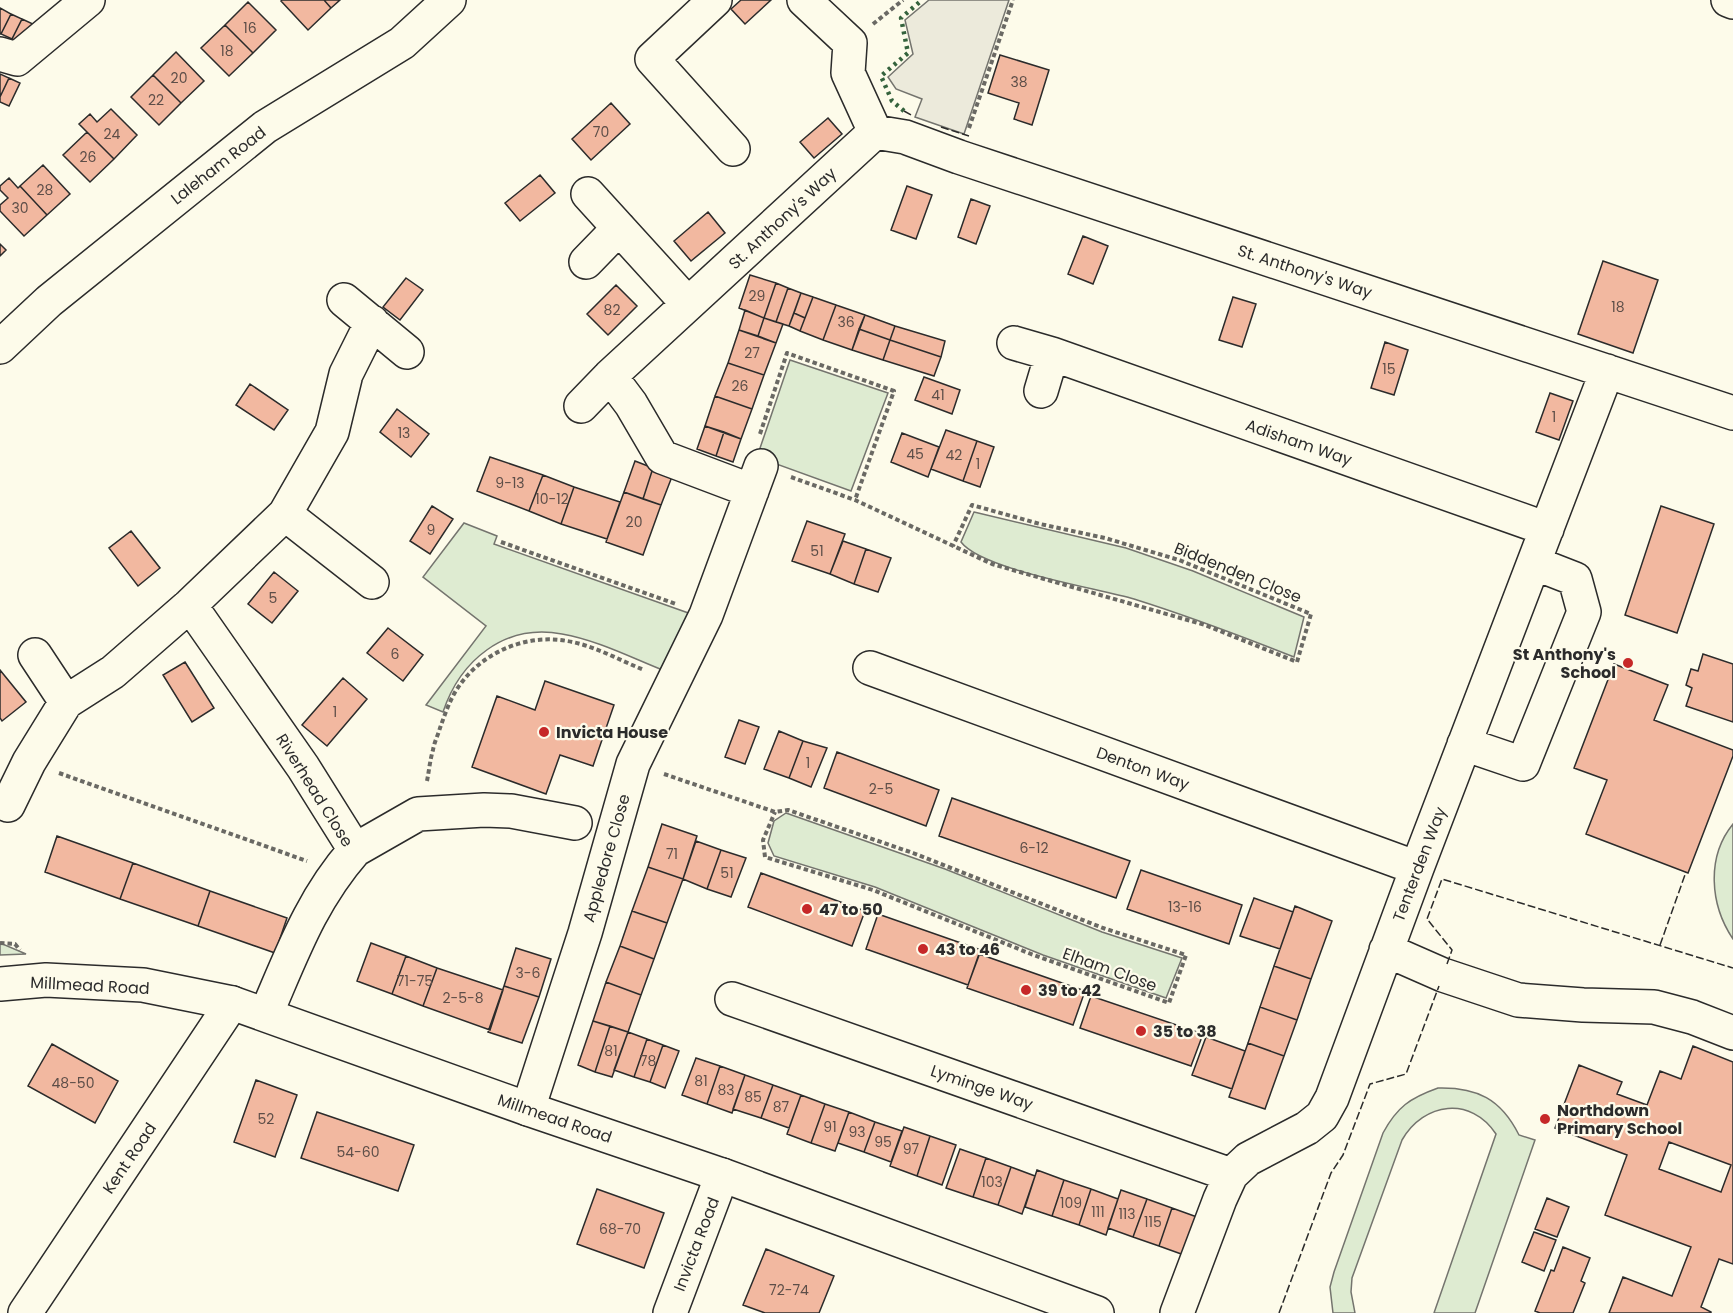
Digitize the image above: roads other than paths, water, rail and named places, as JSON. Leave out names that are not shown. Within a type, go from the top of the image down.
[{"type":"street","points":[[0,54],[7,58],[17,59],[88,0]]},
{"type":"street","name":"Laleham Road","points":[[0,347],[49,301],[265,127],[402,43],[449,0]]},
{"type":"street","points":[[715,0],[652,59],[732,150]]},
{"type":"street","points":[[804,0],[850,43],[848,73],[903,130]]},
{"type":"street","points":[[1728,0],[1733,2]]},
{"type":"street","name":"St. Anthony's Way","points":[[581,406],[688,304],[903,130],[959,157],[1733,413]]},
{"type":"street","points":[[588,194],[688,304]]},
{"type":"street","points":[[586,262],[619,228]]},
{"type":"street","points":[[344,300],[407,352]]},
{"type":"street","points":[[8,805],[29,762],[66,702],[113,672],[190,605],[285,514],[332,432],[346,374],[372,322]]},
{"type":"street","name":"Adisham Way","points":[[1014,343],[1052,354],[1547,529]]},
{"type":"street","points":[[1041,391],[1052,354]]},
{"type":"street","name":"Tenterden Way","points":[[1177,1313],[1231,1174],[1248,1159],[1307,1128],[1322,1116],[1332,1098],[1417,867],[1606,370]]},
{"type":"street","name":"Appledore Close","points":[[528,1109],[585,933],[633,764],[706,615],[754,473],[662,457],[632,404],[610,376]]},
{"type":"street","points":[[285,514],[372,582]]},
{"type":"street","points":[[1464,744],[1523,764],[1584,612],[1575,579],[1534,563]]},
{"type":"street","name":"Riverhead Close","points":[[190,605],[303,767],[345,861],[307,919],[266,1014]]},
{"type":"street","points":[[35,656],[66,702]]},
{"type":"street","name":"Denton Way","points":[[870,666],[1417,867]]},
{"type":"street","points":[[345,861],[418,814],[484,810],[511,811],[575,824]]},
{"type":"street","points":[[1386,950],[1443,975],[1518,1000],[1654,1007],[1692,1017],[1733,1032]]},
{"type":"street","name":"Millmead Road","points":[[0,984],[46,980],[143,985],[232,1004],[266,1014],[528,1109],[722,1175],[1097,1313]]},
{"type":"street","name":"Lyminge Way","points":[[733,997],[1231,1174]]},
{"type":"street","name":"Kent Road","points":[[25,1313],[232,1004]]},
{"type":"street","name":"Invicta Road","points":[[670,1313],[722,1175]]},
{"type":"place","name":"St Anthony's School","points":[[1628,663]]},
{"type":"place","name":"Invicta House","points":[[544,732]]},
{"type":"place","name":"47 to 50","points":[[807,909]]},
{"type":"place","name":"43 to 46","points":[[923,949]]},
{"type":"place","name":"39 to 42","points":[[1026,990]]},
{"type":"place","name":"35 to 38","points":[[1141,1031]]},
{"type":"place","name":"Northdown Primary School","points":[[1545,1119]]}]
